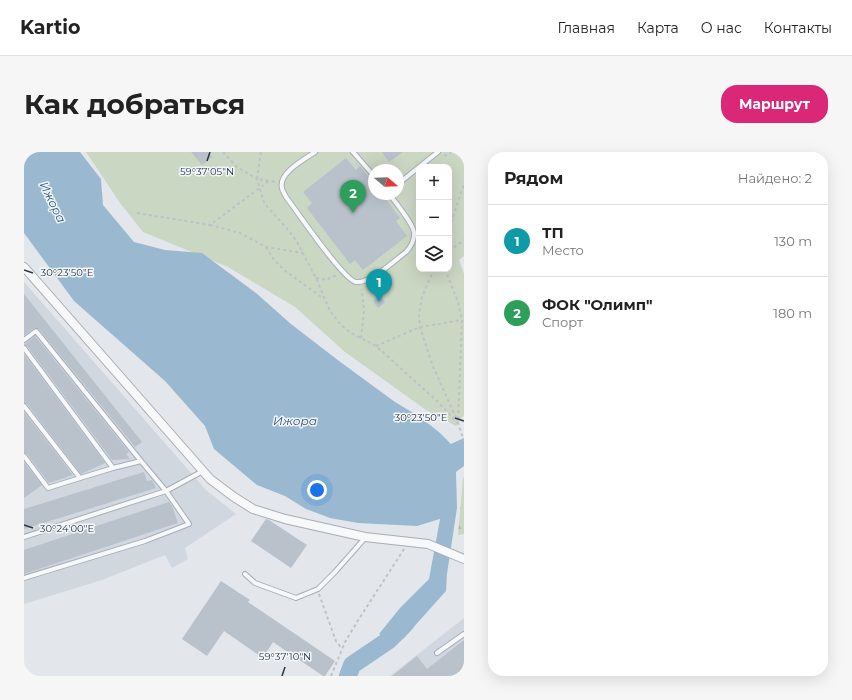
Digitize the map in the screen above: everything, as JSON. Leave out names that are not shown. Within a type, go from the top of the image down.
[{"type":"street","points":[[24,267],[210,479],[228,493],[253,508],[285,519],[365,537],[428,544],[461,558]]},
{"type":"lane","points":[[315,152],[288,171],[281,183],[282,188],[286,197],[342,272],[356,282],[367,280],[373,276],[406,252],[413,241],[414,232],[393,200]]},
{"type":"lane","points":[[353,152],[368,169]]},
{"type":"lane","points":[[423,164],[438,152]]},
{"type":"lane","points":[[404,179],[416,169]]},
{"type":"lane","points":[[24,340],[36,331],[166,491],[189,524],[144,541],[24,578]]},
{"type":"lane","points":[[24,348],[113,468]]},
{"type":"lane","points":[[24,406],[80,478]]},
{"type":"lane","points":[[24,456],[48,488],[113,468],[141,462]]},
{"type":"lane","points":[[24,537],[166,491],[203,471]]},
{"type":"lane","points":[[245,574],[255,583],[296,598],[318,589],[336,572],[365,537]]},
{"type":"lane","points":[[437,653],[464,634]]},
{"type":"path","points":[[223,152],[237,167],[256,179],[281,183]]},
{"type":"path","points":[[261,152],[256,179],[264,203],[289,231],[303,253],[316,278],[330,311],[351,333],[376,346],[437,401],[458,423]]},
{"type":"path","points":[[210,225],[269,181]]},
{"type":"path","points":[[452,219],[464,184]]},
{"type":"path","points":[[137,213],[210,225],[240,233],[266,247],[303,253]]},
{"type":"path","points":[[452,249],[464,240]]},
{"type":"path","points":[[266,247],[274,260],[284,270],[325,300]]},
{"type":"path","points":[[316,278],[326,280],[342,272]]},
{"type":"path","points":[[433,272],[422,297],[419,314],[420,327],[432,364],[442,384],[464,441]]},
{"type":"path","points":[[446,272],[458,302],[462,320],[458,423]]},
{"type":"path","points":[[361,281],[364,312],[361,339]]},
{"type":"path","points":[[376,346],[420,327],[462,320]]},
{"type":"path","points":[[331,676],[342,649],[361,615],[403,551]]},
{"type":"path","points":[[318,589],[336,641],[342,649]]},
{"type":"shaded area","points":[[24,282],[206,490],[236,514],[185,548],[188,559],[172,568],[165,555],[102,580],[24,604]]},
{"type":"shaded area","points":[[464,618],[464,676],[390,676]]},
{"type":"green space","points":[[86,152],[464,152],[464,256],[459,260],[464,274],[464,415],[456,426],[426,410],[345,352],[295,307],[228,267],[143,232],[120,203]]},
{"type":"green space","points":[[464,477],[464,534],[458,535],[463,478]]},
{"type":"water","name":"Ижора","points":[[24,152],[80,152],[101,179],[103,205],[134,242],[165,250],[202,253],[256,293],[291,324],[339,361],[395,402],[420,417],[451,444],[464,438],[464,466],[456,472],[457,508],[447,574],[446,591],[403,639],[389,640],[379,634],[400,608],[429,579],[440,519],[417,526],[358,523],[330,518],[306,509],[285,496],[257,485],[214,449],[205,426],[165,381],[74,301],[24,233]]},
{"type":"building","points":[[191,152],[208,152],[212,157],[202,165]]},
{"type":"building","points":[[382,152],[403,152],[389,162]]},
{"type":"building","points":[[346,158],[356,170],[360,166],[368,176],[368,200],[386,200],[400,218],[396,221],[407,236],[363,270],[355,260],[350,264],[307,208],[312,203],[303,192]]},
{"type":"building","points":[[24,294],[142,442],[135,447],[39,329],[34,328],[24,336]]},
{"type":"building","points":[[380,296],[385,302],[378,308],[373,301]]},
{"type":"building","points":[[35,336],[129,452],[126,454],[130,459],[112,460],[27,346],[24,345]]},
{"type":"building","points":[[24,354],[105,463],[81,474],[27,404],[24,403]]},
{"type":"building","points":[[24,412],[73,475],[49,483],[27,454],[24,453]]},
{"type":"building","points":[[24,462],[42,485],[24,498]]},
{"type":"building","points":[[144,472],[147,481],[152,480],[156,488],[24,529],[24,509]]},
{"type":"building","points":[[169,502],[178,523],[24,574],[24,550]]},
{"type":"building","points":[[266,519],[307,545],[291,568],[251,541]]},
{"type":"building","points":[[221,581],[250,600],[248,602],[335,661],[325,676],[273,642],[263,658],[224,631],[207,656],[182,639]]},
{"type":"building","points":[[464,640],[464,672],[459,676],[392,676],[417,656],[427,669]]},
{"type":"waterway","name":"Ижора","points":[[348,676],[352,665],[389,640],[406,623]]},
{"type":"place","name":"ФОК \"Олимп\"","points":[[353,213]]},
{"type":"place","name":"ТП","points":[[379,302]]}]
